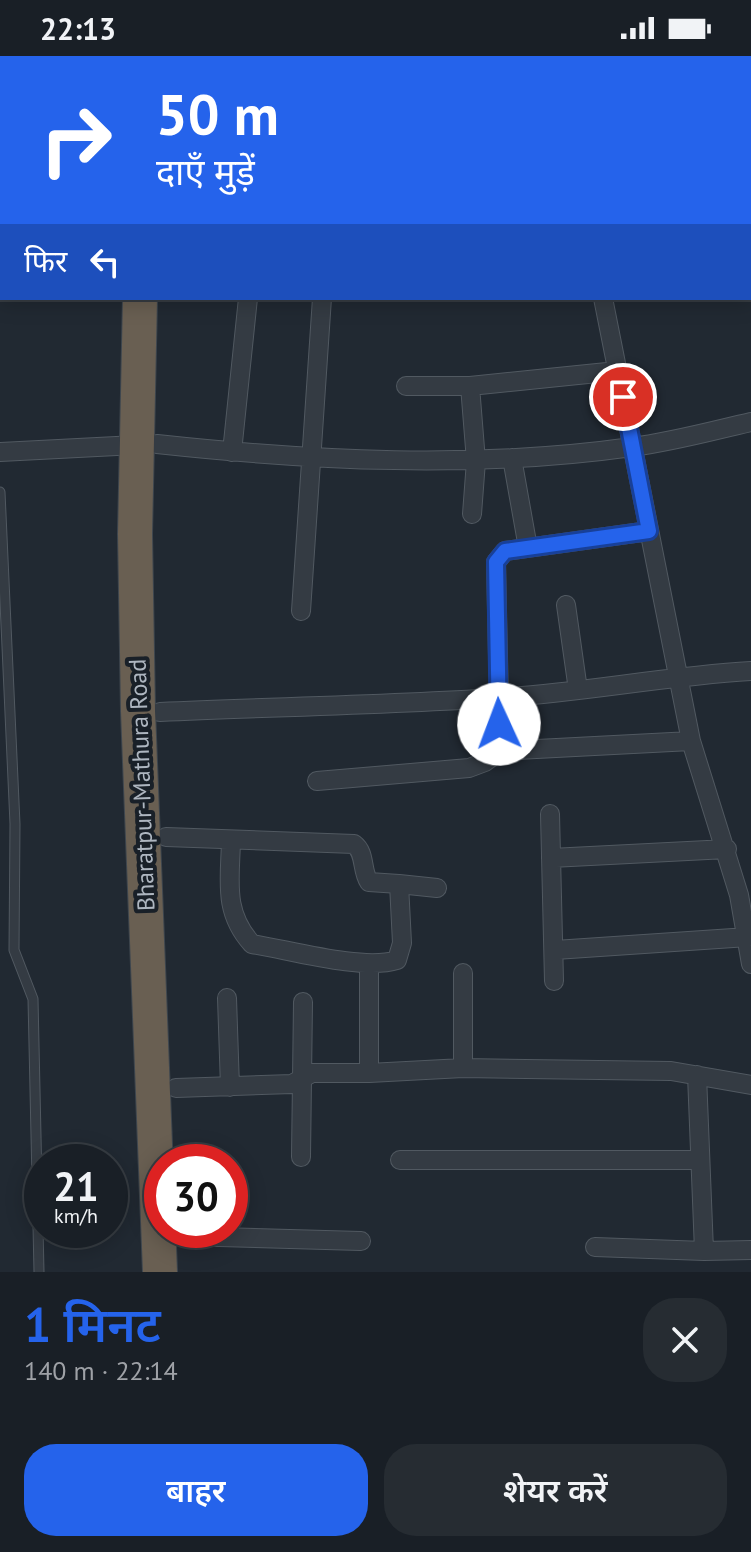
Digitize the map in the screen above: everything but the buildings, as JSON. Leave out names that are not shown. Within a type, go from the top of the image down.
[{"type":"highway","name":"Bharatpur-Mathura Road","points":[[140,300],[146,535],[138,711],[176,1088],[178,1144]]},
{"type":"highway","name":"Bharatpur-Mathura Road","points":[[146,445],[161,300]]},
{"type":"highway","name":"Bharatpur-Mathura Road","points":[[146,535],[166,837],[157,894],[160,1272]]},
{"type":"highway","points":[[182,1248],[183,1272]]},
{"type":"street","points":[[232,452],[248,300]]},
{"type":"street","points":[[301,611],[322,300]]},
{"type":"street","points":[[603,300],[691,741],[727,849],[748,937],[751,964]]},
{"type":"street","points":[[406,386],[470,386],[617,371]]},
{"type":"street","points":[[470,386],[476,461],[472,514]]},
{"type":"street","points":[[0,452],[146,445],[310,457],[476,461],[633,447],[751,422]]},
{"type":"street","points":[[512,458],[528,548]]},
{"type":"street","points":[[500,751],[496,562],[505,551],[649,531]]},
{"type":"street","points":[[566,605],[578,690]]},
{"type":"street","points":[[160,712],[497,698],[678,675],[750,671]]},
{"type":"street","points":[[317,781],[469,768],[485,762],[500,751],[691,741]]},
{"type":"street","points":[[550,814],[554,981]]},
{"type":"street","points":[[166,837],[354,844],[362,852],[363,868],[369,882],[437,888]]},
{"type":"street","points":[[231,841],[229,904],[240,931],[252,944],[369,964],[397,960],[400,954],[399,884]]},
{"type":"street","points":[[551,858],[727,849]]},
{"type":"street","points":[[555,950],[748,937]]},
{"type":"street","points":[[369,964],[369,1073]]},
{"type":"street","points":[[463,973],[463,1068]]},
{"type":"street","points":[[227,998],[230,1087]]},
{"type":"street","points":[[301,1157],[303,1002]]},
{"type":"street","points":[[176,1088],[292,1084],[312,1073],[463,1068],[671,1071],[751,1085]]},
{"type":"street","points":[[697,1075],[704,1251]]},
{"type":"street","points":[[400,1160],[700,1160]]},
{"type":"street","points":[[248,1236],[361,1241]]},
{"type":"street","points":[[595,1247],[751,1250]]},
{"type":"lane","points":[[0,492],[15,824],[14,950],[33,999],[39,1272]]},
{"type":"route","points":[[499,724],[496,562],[499,556],[505,551],[649,531],[623,397]]}]
